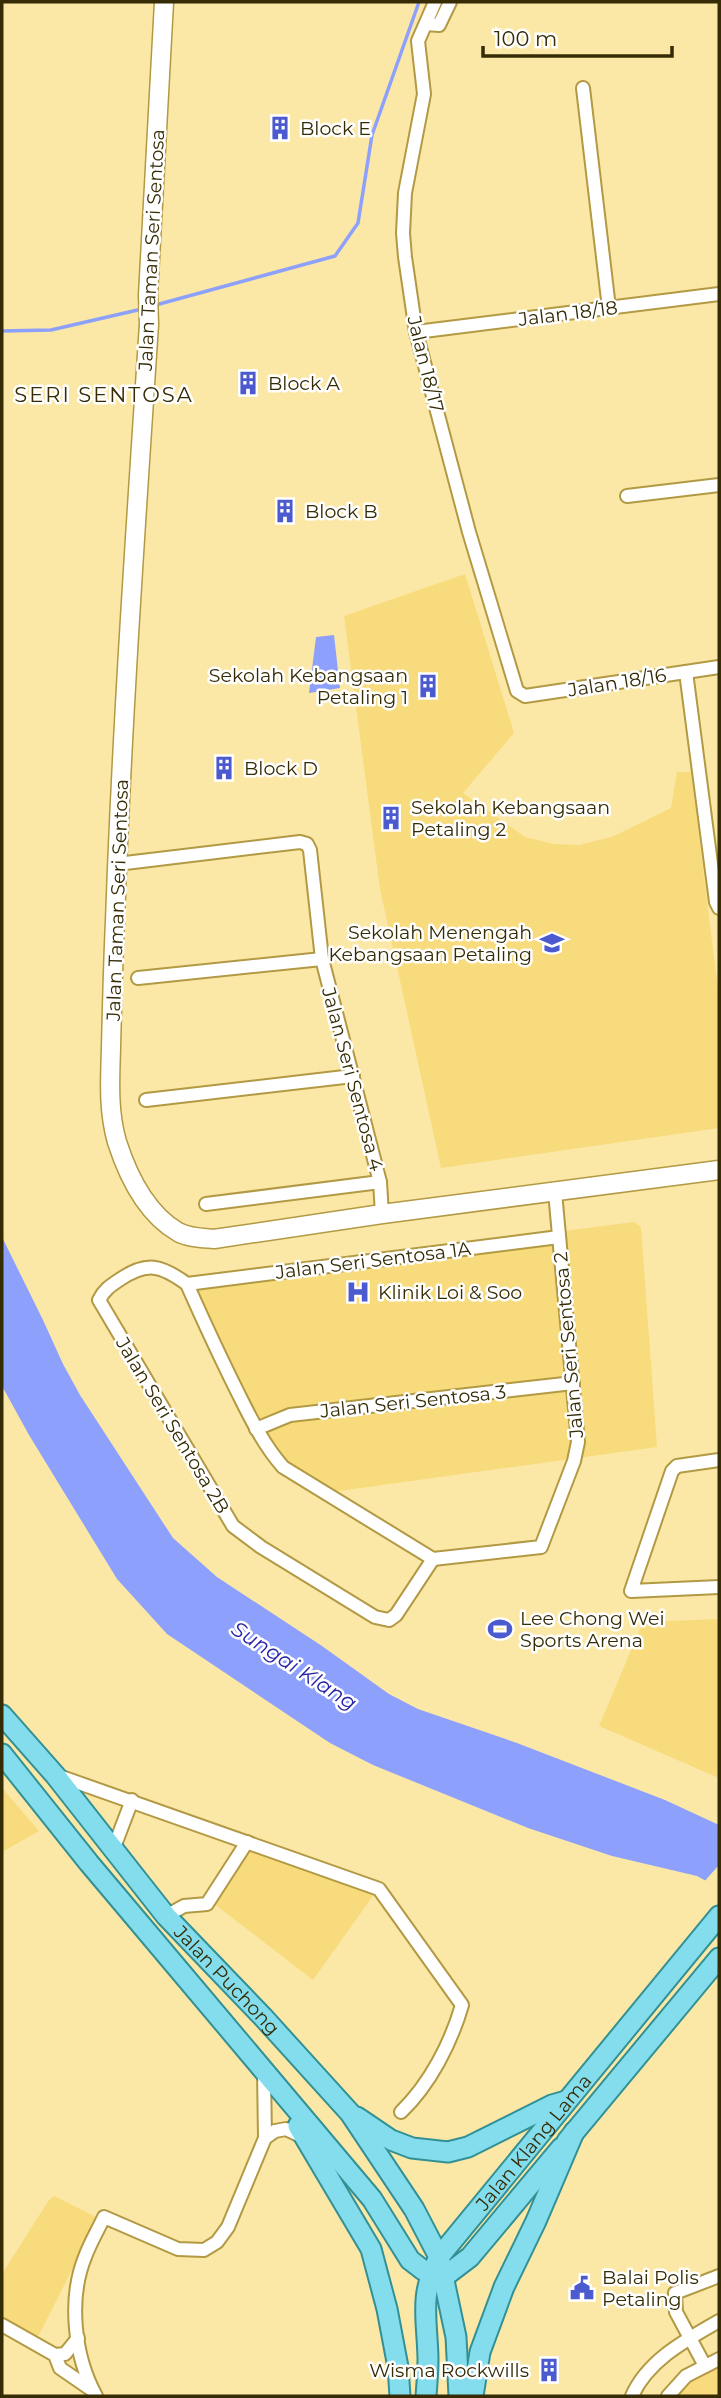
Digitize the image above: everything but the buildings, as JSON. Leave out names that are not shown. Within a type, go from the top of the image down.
[{"type":"main road","name":"Jalan Taman Seri Sentosa","points":[[164,2],[148,295],[149,324],[117,864],[110,1105],[117,1141],[129,1174],[157,1214],[179,1233],[215,1239],[382,1214],[719,1170]]},
{"type":"main road","name":"Jalan Puchong","points":[[2,1715],[55,1775],[166,1916],[350,2113],[414,2209],[438,2269]]},
{"type":"main road","name":"Jalan Puchong","points":[[2,1754],[89,1863],[372,2199],[410,2260],[438,2269]]},
{"type":"main road","name":"Jalan Klang Lama","points":[[438,2269],[567,2100],[719,1916]]},
{"type":"main road","name":"Jalan Klang Lama","points":[[438,2269],[470,2257],[719,1958]]},
{"type":"main road","points":[[282,2094],[304,2138],[371,2249],[387,2309],[400,2396]]},
{"type":"main road","points":[[350,2113],[391,2140],[412,2148],[447,2152],[468,2147],[567,2100]]},
{"type":"main road","points":[[473,2396],[481,2352],[504,2287],[574,2132]]},
{"type":"main road","points":[[426,2396],[428,2360],[425,2292],[438,2269]]},
{"type":"main road","points":[[438,2269],[456,2337],[459,2396]]},
{"type":"street","name":"Jalan 18/17","points":[[435,2],[418,41],[424,94],[405,193],[403,233],[416,332],[469,532],[517,691]]},
{"type":"street","points":[[424,27],[439,24],[450,2]]},
{"type":"street","points":[[583,88],[609,308]]},
{"type":"street","name":"Jalan 18/18","points":[[416,332],[719,294]]},
{"type":"street","points":[[627,496],[719,485]]},
{"type":"street","name":"Jalan 18/16","points":[[517,691],[525,696],[719,667]]},
{"type":"street","points":[[686,671],[719,908]]},
{"type":"street","name":"Jalan Seri Sentosa 4","points":[[117,864],[300,842],[307,844],[310,850],[322,959],[380,1182],[382,1214]]},
{"type":"street","points":[[138,978],[322,959]]},
{"type":"street","points":[[146,1100],[353,1076]]},
{"type":"street","points":[[206,1204],[380,1182]]},
{"type":"street","name":"Jalan Seri Sentosa 2","points":[[433,1559],[541,1547],[573,1461],[578,1442],[555,1192]]},
{"type":"street","name":"Jalan Seri Sentosa 1A","points":[[187,1284],[559,1237]]},
{"type":"street","name":"Jalan Seri Sentosa 2B","points":[[187,1284],[169,1271],[151,1266],[132,1272],[103,1291],[99,1300],[233,1526],[261,1547],[375,1618],[383,1620],[389,1620],[396,1615],[433,1559]]},
{"type":"street","points":[[187,1284],[257,1429],[267,1448],[283,1467],[433,1559]]},
{"type":"street","name":"Jalan Seri Sentosa 3","points":[[257,1429],[290,1415],[573,1383]]},
{"type":"street","points":[[719,1460],[677,1466],[673,1471],[631,1591],[719,1587]]},
{"type":"street","points":[[55,1775],[379,1889],[462,2005],[454,2033],[416,2097],[401,2112]]},
{"type":"street","points":[[113,1850],[132,1800]]},
{"type":"street","points":[[166,1916],[184,1906],[207,1904],[247,1842]]},
{"type":"street","points":[[94,2393],[80,2354],[75,2303],[84,2258],[104,2217],[178,2249],[204,2250],[217,2242],[228,2227],[265,2138],[264,2072]]},
{"type":"street","points":[[265,2138],[275,2131],[286,2129],[304,2138]]},
{"type":"street","points":[[705,2366],[676,2312],[675,2293],[719,2276]]},
{"type":"street","points":[[632,2396],[645,2374],[657,2361],[719,2321]]},
{"type":"street","points":[[2,2325],[55,2355],[65,2354],[78,2338]]},
{"type":"street","points":[[55,2355],[60,2368],[94,2393]]},
{"type":"street","points":[[668,2396],[686,2376],[719,2359]]},
{"type":"shaded area","name":"Sekolah Menengah Kebangsaan Petaling","points":[[465,574],[514,733],[463,793],[525,837],[554,844],[580,845],[614,836],[671,808],[677,772],[691,772],[719,997],[719,1128],[441,1168],[380,889],[344,616]]},
{"type":"shaded area","points":[[634,1222],[641,1227],[657,1447],[332,1492],[286,1464],[271,1448],[194,1288],[563,1231]]},
{"type":"shaded area","points":[[719,1619],[719,1778],[599,1726],[643,1622]]},
{"type":"shaded area","points":[[2,1788],[39,1831],[2,1852]]},
{"type":"shaded area","points":[[248,1848],[375,1893],[313,1980],[213,1903]]},
{"type":"shaded area","points":[[54,2196],[98,2218],[37,2339],[2,2319],[2,2274]]},
{"type":"shaded area","points":[[719,2363],[719,2396],[673,2396],[690,2380]]},
{"type":"water","points":[[334,635],[340,688],[309,693],[316,637]]},
{"type":"water","name":"Sungai Klang","points":[[2,1237],[80,1395],[173,1538],[217,1577],[389,1694],[418,1709],[517,1743],[665,1800],[719,1825],[719,1888],[697,1876],[612,1856],[528,1828],[373,1765],[330,1743],[167,1634],[117,1579],[2,1386]]},
{"type":"pier","points":[[719,1865],[719,1891],[703,1883]]},
{"type":"waterway","points":[[152,306],[335,256],[358,223],[372,135],[419,2]]},
{"type":"waterway","points":[[2,331],[51,330],[142,309]]},
{"type":"place","name":"Block E","points":[[280,128]]},
{"type":"place","name":"Block A","points":[[248,383]]},
{"type":"place","name":"Block B","points":[[285,511]]},
{"type":"place","name":"Sekolah Kebangsaan Petaling 1","points":[[428,686]]},
{"type":"place","name":"Block D","points":[[224,768]]},
{"type":"place","name":"Sekolah Kebangsaan Petaling 2","points":[[391,818]]},
{"type":"place","name":"Sekolah Menengah Kebangsaan Petaling","points":[[552,943]]},
{"type":"place","name":"Klinik Loi & Soo","points":[[358,1292]]},
{"type":"place","name":"Lee Chong Wei Sports Arena","points":[[500,1629]]},
{"type":"place","name":"Balai Polis Petaling","points":[[582,2288]]},
{"type":"place","name":"Wisma Rockwills","points":[[549,2370]]},
{"type":"district","name":"SERI SENTOSA","points":[[104,395]]}]
